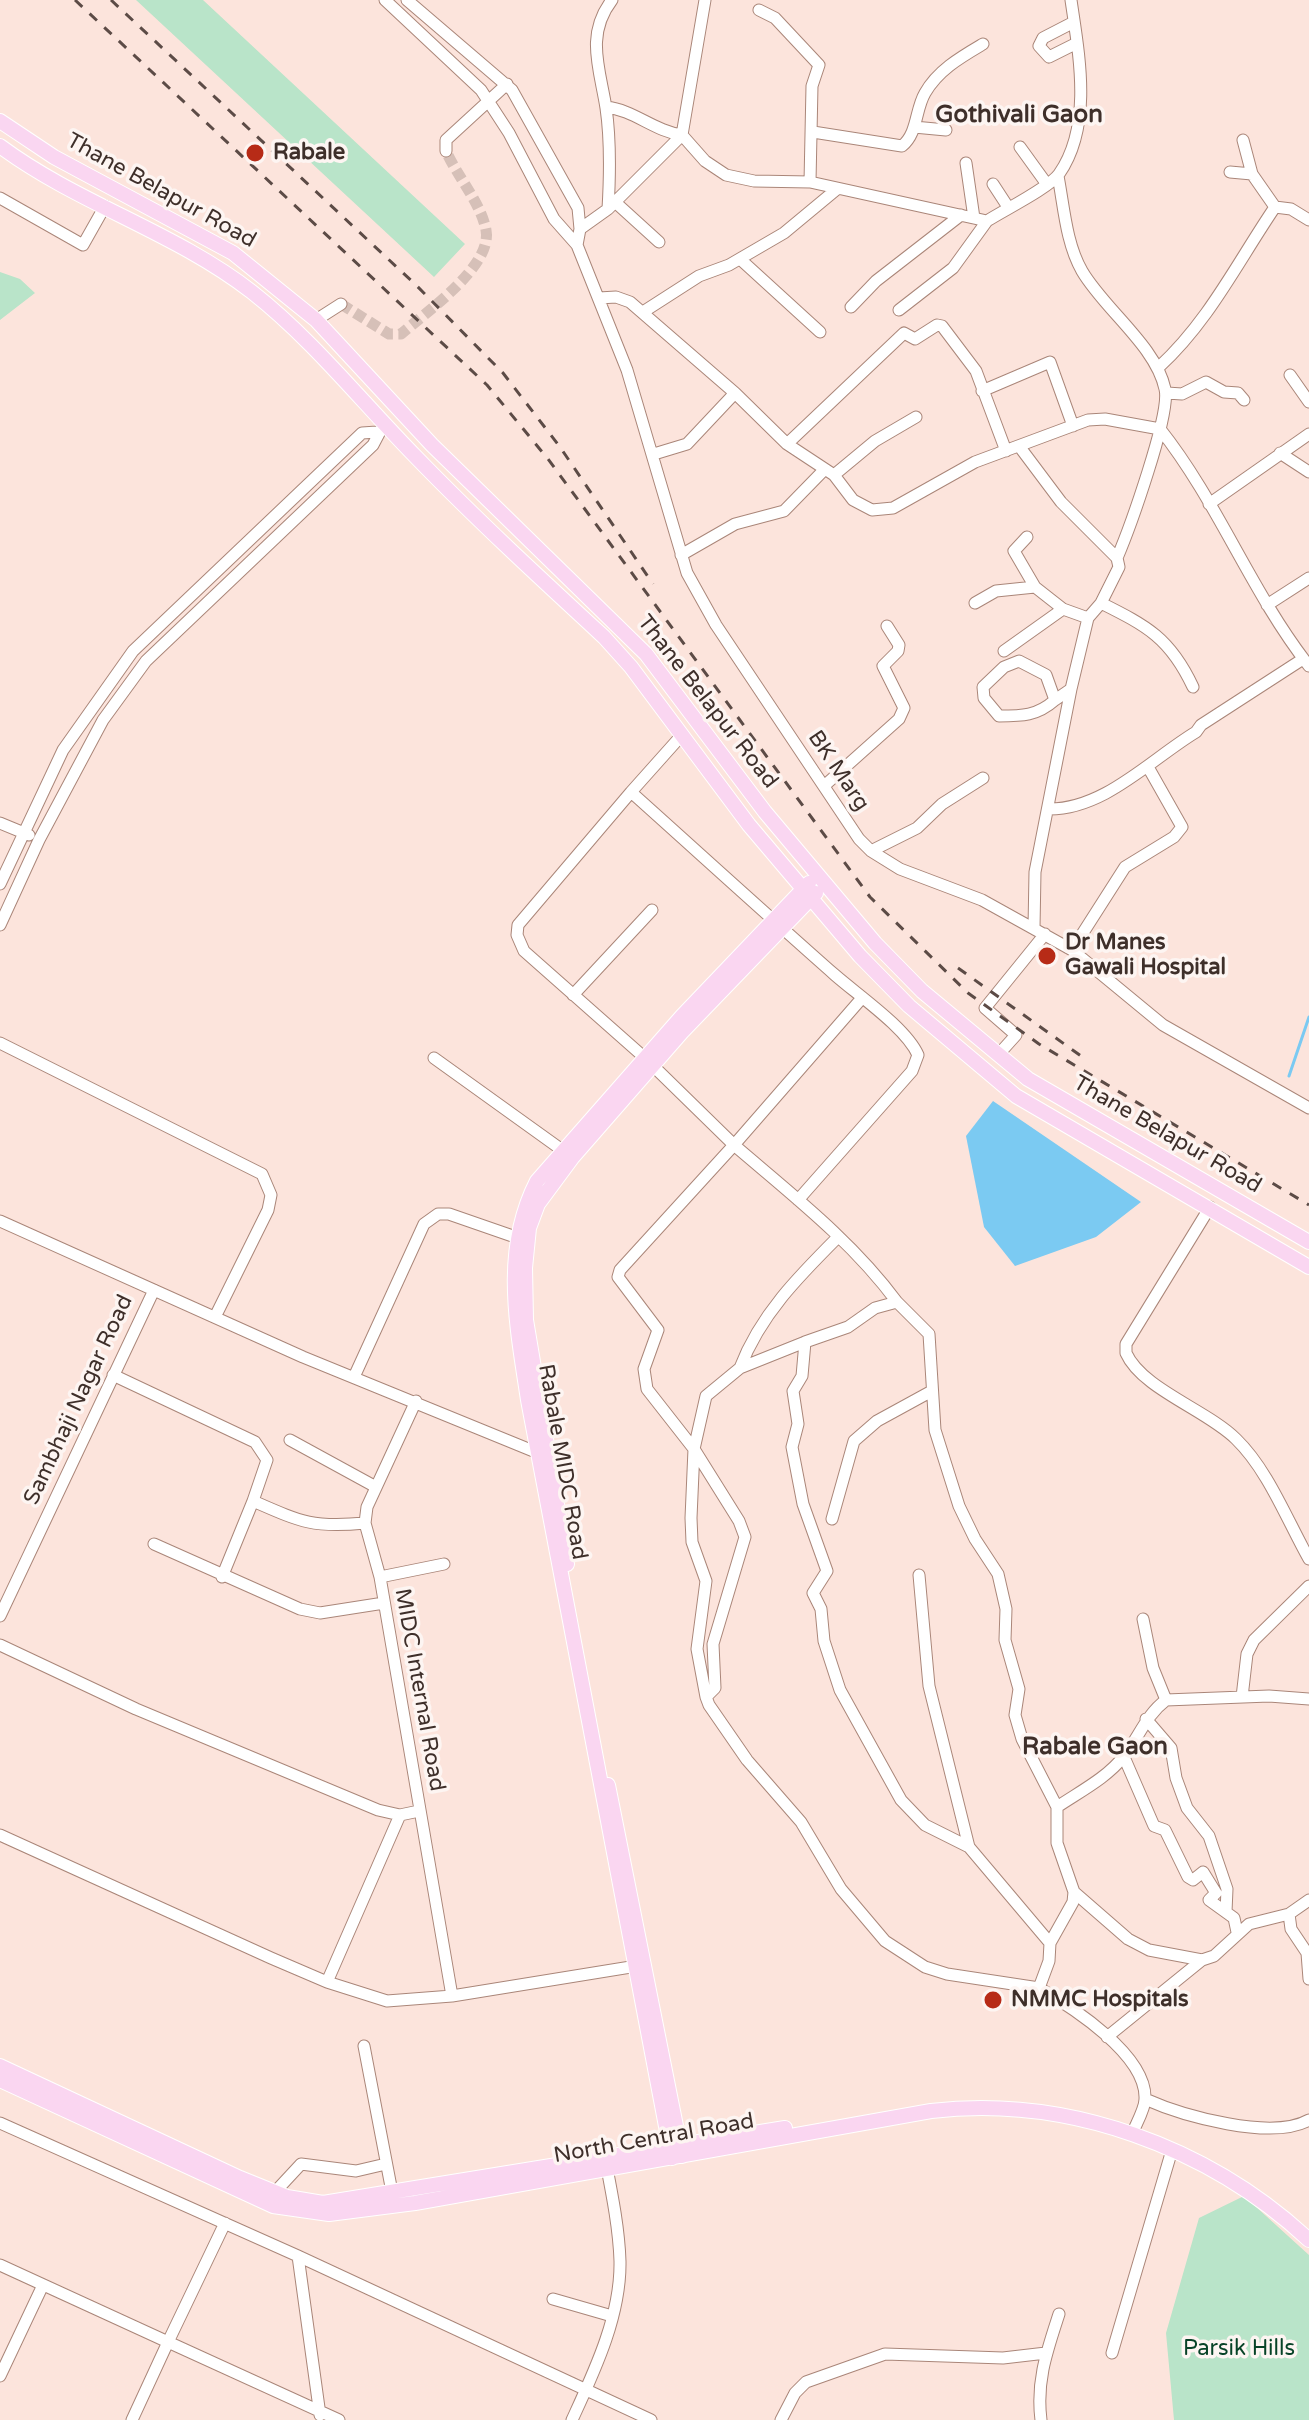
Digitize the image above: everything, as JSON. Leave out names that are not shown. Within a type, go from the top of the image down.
[{"type":"main road","name":"Thane Belapur Road","points":[[0,121],[54,157],[233,253],[316,320],[432,445],[646,654],[742,784],[889,958],[998,1055],[1073,1108],[1309,1242]]},
{"type":"main road","name":"Thane Belapur Road","points":[[0,146],[181,246],[250,290],[302,334],[380,428],[604,637],[631,667],[681,736],[806,894],[875,972],[993,1079],[1063,1126],[1210,1207],[1309,1267]]},
{"type":"main road","name":"Rabale MIDC Road","points":[[676,2151],[561,1553],[522,1320],[522,1240],[538,1204],[568,1155],[777,924],[822,880]]},
{"type":"main road","name":"North Central Road","points":[[0,2066],[275,2192],[323,2203],[606,2164]]},
{"type":"main road","name":"North Central Road","points":[[0,2080],[273,2206],[300,2212],[329,2214],[415,2203],[606,2164],[959,2100],[1043,2103],[1134,2130],[1215,2162],[1254,2184],[1309,2227]]},
{"type":"main road","name":"North Central Road","points":[[1134,2130],[1249,2192],[1309,2240]]},
{"type":"street","name":"BK Marg","points":[[385,0],[481,90],[554,219],[577,245],[654,454],[681,555],[716,625],[871,851],[900,869],[982,900],[1072,950],[1163,1025],[1309,1108]]},
{"type":"street","points":[[407,0],[507,84],[525,109],[578,208],[580,229],[577,245]]},
{"type":"street","points":[[612,0],[604,10],[595,40],[596,70],[606,107],[612,205]]},
{"type":"street","points":[[580,229],[612,205],[682,135],[705,0]]},
{"type":"street","points":[[899,310],[953,268],[987,221],[1058,176],[1072,146],[1080,105],[1081,74],[1071,0]]},
{"type":"street","points":[[759,10],[775,18],[819,65],[812,86],[810,182]]},
{"type":"street","points":[[1074,22],[1043,38],[1039,46],[1049,57],[1077,43]]},
{"type":"street","points":[[813,132],[902,146],[914,127],[925,93],[939,75],[956,59],[983,44]]},
{"type":"street","points":[[446,151],[446,140],[507,84]]},
{"type":"street","points":[[606,107],[636,116],[665,132],[682,135],[705,161],[726,175],[754,181],[810,182],[987,221]]},
{"type":"street","points":[[914,127],[946,130]]},
{"type":"street","points":[[1243,140],[1252,174],[1275,207],[1291,209],[1309,220]]},
{"type":"street","points":[[1020,147],[1046,183]]},
{"type":"street","points":[[966,163],[974,218]]},
{"type":"street","points":[[1230,172],[1252,174]]},
{"type":"street","points":[[998,1055],[1016,1035],[985,1008],[1039,931],[1035,872],[1071,689],[1088,618],[1101,603],[1119,567],[1117,558],[1160,429],[1167,393],[1159,367],[1081,270],[1070,241],[1058,176]]},
{"type":"street","points":[[993,184],[1008,207]]},
{"type":"street","points":[[643,312],[699,276],[740,259],[784,233],[837,189]]},
{"type":"street","points":[[0,198],[83,245],[105,206]]},
{"type":"street","points":[[612,205],[659,242]]},
{"type":"street","points":[[1159,367],[1204,321],[1233,269],[1275,207]]},
{"type":"street","points":[[851,307],[887,271],[961,215]]},
{"type":"street","points":[[740,259],[820,332]]},
{"type":"street","points":[[599,298],[616,297],[643,312],[735,393],[787,444],[829,472],[862,507],[893,508],[975,462],[1073,426],[1105,419],[1160,429],[1198,480],[1267,605],[1306,662],[1201,725],[1148,767],[1081,804],[1048,809]]},
{"type":"street","points":[[316,320],[341,304]]},
{"type":"street","points":[[787,444],[906,332],[915,339],[932,327],[942,326],[976,371],[1006,451]]},
{"type":"street","points":[[982,391],[1050,362],[1073,426]]},
{"type":"street","points":[[1290,375],[1309,402]]},
{"type":"street","points":[[1167,393],[1182,394],[1206,382],[1224,392],[1238,393],[1244,400]]},
{"type":"street","points":[[654,454],[687,444],[735,393]]},
{"type":"street","points":[[681,555],[735,524],[784,511],[829,472],[916,417]]},
{"type":"street","points":[[0,884],[63,750],[133,651],[362,433],[380,428]]},
{"type":"street","points":[[0,925],[39,840],[103,720],[146,661],[373,445],[380,428]]},
{"type":"street","points":[[1209,504],[1309,434]]},
{"type":"street","points":[[1019,446],[1061,502],[1117,558]]},
{"type":"street","points":[[1280,453],[1309,472]]},
{"type":"street","points":[[1027,537],[1014,551],[1035,587],[1063,609],[1088,618]]},
{"type":"street","points":[[1267,605],[1309,578]]},
{"type":"street","points":[[975,603],[996,591],[1035,587]]},
{"type":"street","points":[[1101,603],[1163,638],[1182,664],[1193,687]]},
{"type":"street","points":[[182,604],[193,616]]},
{"type":"street","points":[[1004,651],[1063,609]]},
{"type":"street","points":[[824,786],[899,719],[904,708],[883,666],[898,651],[899,645],[887,626]]},
{"type":"street","points":[[1055,700],[1046,675],[1019,661],[1004,667],[983,687],[984,698],[999,716],[1037,713],[1071,689]]},
{"type":"street","points":[[89,710],[103,720]]},
{"type":"street","points":[[681,736],[518,925],[517,935],[524,951],[650,1062],[734,1145],[838,1237],[929,1334],[930,1392],[935,1430],[959,1506],[998,1574],[1006,1609],[1005,1640],[1019,1689],[1015,1715],[1022,1739],[1057,1807],[1057,1843],[1074,1892],[1070,1911],[1050,1943],[1049,1961],[1039,1988]]},
{"type":"street","points":[[1072,950],[1125,867],[1174,837],[1182,827],[1148,767]]},
{"type":"street","points":[[871,851],[917,828],[942,804],[983,778]]},
{"type":"street","points":[[631,792],[915,1048],[918,1061],[798,1200]]},
{"type":"street","points":[[0,823],[39,840]]},
{"type":"street","points":[[573,995],[652,910]]},
{"type":"street","points":[[706,1697],[715,1688],[713,1644],[745,1537],[739,1521],[694,1449],[647,1389],[644,1369],[658,1330],[618,1277],[620,1270],[862,998]]},
{"type":"street","points":[[0,1043],[262,1174],[271,1195],[268,1210],[215,1317]]},
{"type":"street","points":[[434,1058],[568,1155]]},
{"type":"street","points":[[1210,1207],[1126,1344],[1126,1353],[1141,1373],[1235,1438],[1255,1463],[1309,1559]]},
{"type":"street","points":[[354,1377],[424,1224],[431,1217],[449,1214],[522,1240]]},
{"type":"street","points":[[0,1221],[354,1377],[545,1456]]},
{"type":"street","points":[[740,1368],[764,1319],[797,1278],[838,1237]]},
{"type":"street","name":"Sambhaji Nagar Road","points":[[0,1616],[154,1290]]},
{"type":"street","points":[[897,1302],[875,1308],[848,1327],[740,1368],[706,1396],[694,1449],[692,1542],[706,1581],[697,1649],[706,1697],[747,1760],[801,1822],[841,1889],[885,1941],[936,1971],[1039,1988],[1084,2016],[1107,2037],[1136,2069],[1145,2099],[1134,2130]]},
{"type":"street","points":[[805,1342],[806,1360],[793,1391],[798,1424],[792,1447],[793,1465],[827,1571],[813,1593],[821,1609],[824,1641],[840,1690],[913,1815],[969,1847],[1050,1943]]},
{"type":"street","points":[[113,1375],[255,1442],[267,1460],[222,1577]]},
{"type":"street","points":[[832,1519],[854,1441],[887,1414],[930,1392]]},
{"type":"street","points":[[253,1501],[312,1525],[365,1523],[376,1487],[416,1401]]},
{"type":"street","points":[[290,1440],[376,1487]]},
{"type":"street","name":"MIDC Internal Road","points":[[365,1523],[380,1577],[452,1996]]},
{"type":"street","points":[[154,1544],[222,1577],[300,1609],[320,1613],[384,1603]]},
{"type":"street","points":[[380,1577],[444,1564]]},
{"type":"street","points":[[919,1575],[929,1686],[969,1847]]},
{"type":"street","points":[[1242,1697],[1247,1654],[1254,1640],[1309,1586]]},
{"type":"street","points":[[1143,1619],[1149,1653],[1166,1700]]},
{"type":"street","points":[[0,1645],[264,1764],[378,1810],[400,1815],[419,1811]]},
{"type":"street","points":[[1057,1807],[1124,1757],[1146,1719],[1166,1700],[1242,1697],[1309,1699]]},
{"type":"street","points":[[1146,1719],[1171,1748],[1187,1808],[1209,1836],[1227,1889],[1226,1912]]},
{"type":"street","points":[[1124,1757],[1154,1826],[1165,1830],[1188,1877],[1193,1880],[1203,1872],[1216,1893],[1209,1900],[1238,1924],[1237,1932]]},
{"type":"street","points":[[327,1982],[400,1815]]},
{"type":"street","points":[[0,1835],[327,1982],[387,2001],[452,1996],[639,1966]]},
{"type":"street","points":[[1074,1892],[1139,1945],[1162,1954],[1202,1960]]},
{"type":"street","points":[[1107,2037],[1202,1960],[1218,1954],[1237,1932],[1258,1920],[1289,1914],[1309,1900]]},
{"type":"street","points":[[1289,1914],[1291,1929],[1304,1946],[1309,1979]]},
{"type":"street","points":[[364,2046],[392,2192]]},
{"type":"street","points":[[1145,2099],[1167,2109],[1258,2128],[1292,2128],[1309,2120]]},
{"type":"street","points":[[0,2123],[298,2256],[651,2420]]},
{"type":"street","points":[[1112,2353],[1172,2150]]},
{"type":"street","points":[[275,2192],[301,2164],[356,2171],[386,2164]]},
{"type":"street","points":[[572,2420],[587,2388],[619,2290],[620,2259],[606,2164]]},
{"type":"street","points":[[132,2420],[225,2223]]},
{"type":"street","points":[[298,2256],[320,2416]]},
{"type":"street","points":[[0,2265],[320,2416],[339,2420]]},
{"type":"street","points":[[0,2376],[43,2285]]},
{"type":"street","points":[[553,2299],[612,2316]]},
{"type":"street","points":[[1041,2420],[1038,2396],[1046,2353],[1059,2314]]},
{"type":"street","points":[[781,2420],[795,2393],[806,2382],[885,2354],[1003,2358],[1046,2353]]},
{"type":"green space","points":[[136,0],[203,0],[465,244],[434,277]]},
{"type":"green space","points":[[0,272],[20,279],[35,293],[0,320]]},
{"type":"green space","name":"Parsik Hills","points":[[1244,2196],[1309,2255],[1309,2420],[1174,2420],[1166,2333],[1199,2218]]},
{"type":"water","points":[[993,1101],[1141,1202],[1096,1237],[1015,1266],[984,1227],[966,1136]]},
{"type":"waterway","points":[[1289,1076],[1309,1017]]},
{"type":"tunnel","points":[[341,304],[389,334],[401,334],[469,273],[485,244],[486,230],[474,200],[446,151]]},
{"type":"railway","points":[[75,0],[487,385],[548,459],[870,897],[968,993],[1039,1044],[1309,1205]]},
{"type":"railway","points":[[111,0],[417,286],[503,373],[560,447],[653,584]]},
{"type":"railway","points":[[958,968],[1088,1061]]},
{"type":"place","name":"Rabale","points":[[255,153]]},
{"type":"place","name":"Dr Manes Gawali Hospital","points":[[1047,956]]},
{"type":"place","name":"NMMC Hospitals","points":[[993,2000]]},
{"type":"district","name":"Gothivali Gaon","points":[[1019,116]]},
{"type":"district","name":"Rabale Gaon","points":[[1095,1748]]}]
